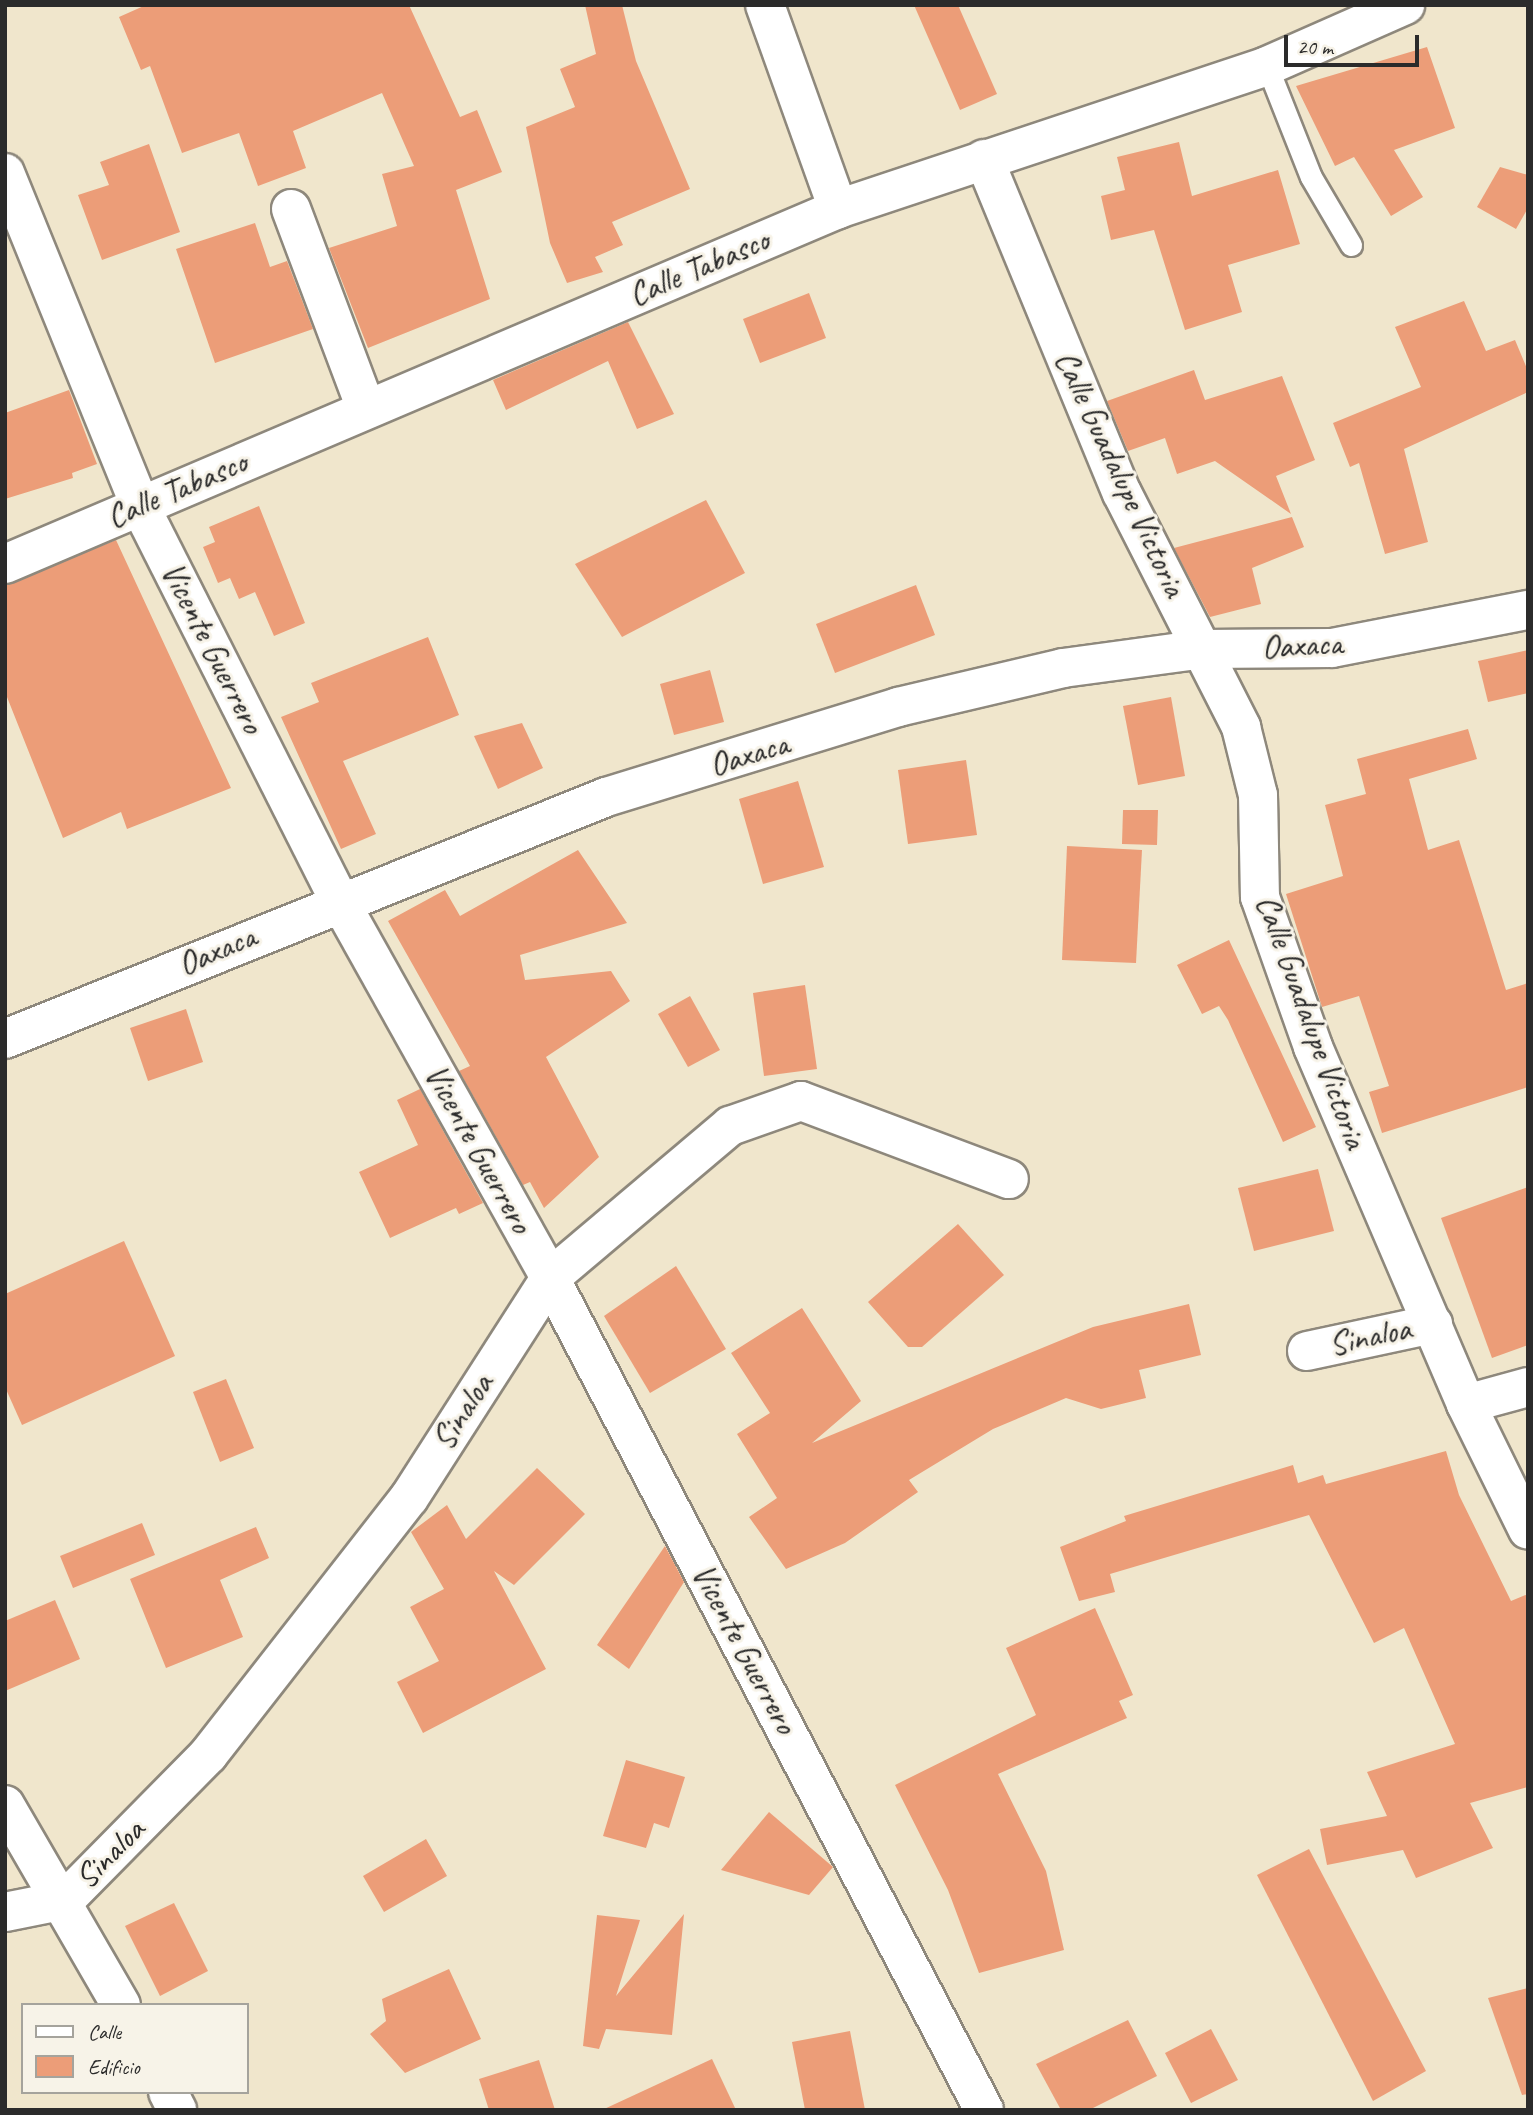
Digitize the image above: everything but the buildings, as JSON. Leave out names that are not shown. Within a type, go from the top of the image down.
[{"type":"street","points":[[765,5],[838,209]]},
{"type":"street","name":"Calle Tabasco","points":[[5,564],[838,209],[1267,66],[1405,5]]},
{"type":"street","name":"Calle Guadalupe Victoria","points":[[984,159],[1122,493],[1241,727],[1258,794],[1260,897],[1313,1047],[1466,1404],[1528,1530]]},
{"type":"street","name":"Vicente Guerrero","points":[[5,173],[140,506],[339,900],[550,1278],[984,2110]]},
{"type":"street","points":[[291,209],[366,409]]},
{"type":"street","name":"Oaxaca","points":[[5,1039],[339,900],[606,797],[898,707],[1063,668],[1203,649],[1332,648],[1528,610]]},
{"type":"street","name":"Sinaloa","points":[[5,1912],[65,1900],[217,1745],[409,1498],[550,1278],[730,1126],[801,1101],[1009,1179]]},
{"type":"street","name":"Sinaloa","points":[[1307,1351],[1433,1324]]},
{"type":"street","points":[[1466,1404],[1528,1387]]},
{"type":"street","points":[[5,1805],[65,1900],[120,2003]]},
{"type":"street","points":[[168,2094],[177,2110]]},
{"type":"lane","points":[[1267,66],[1311,177],[1352,246]]}]
